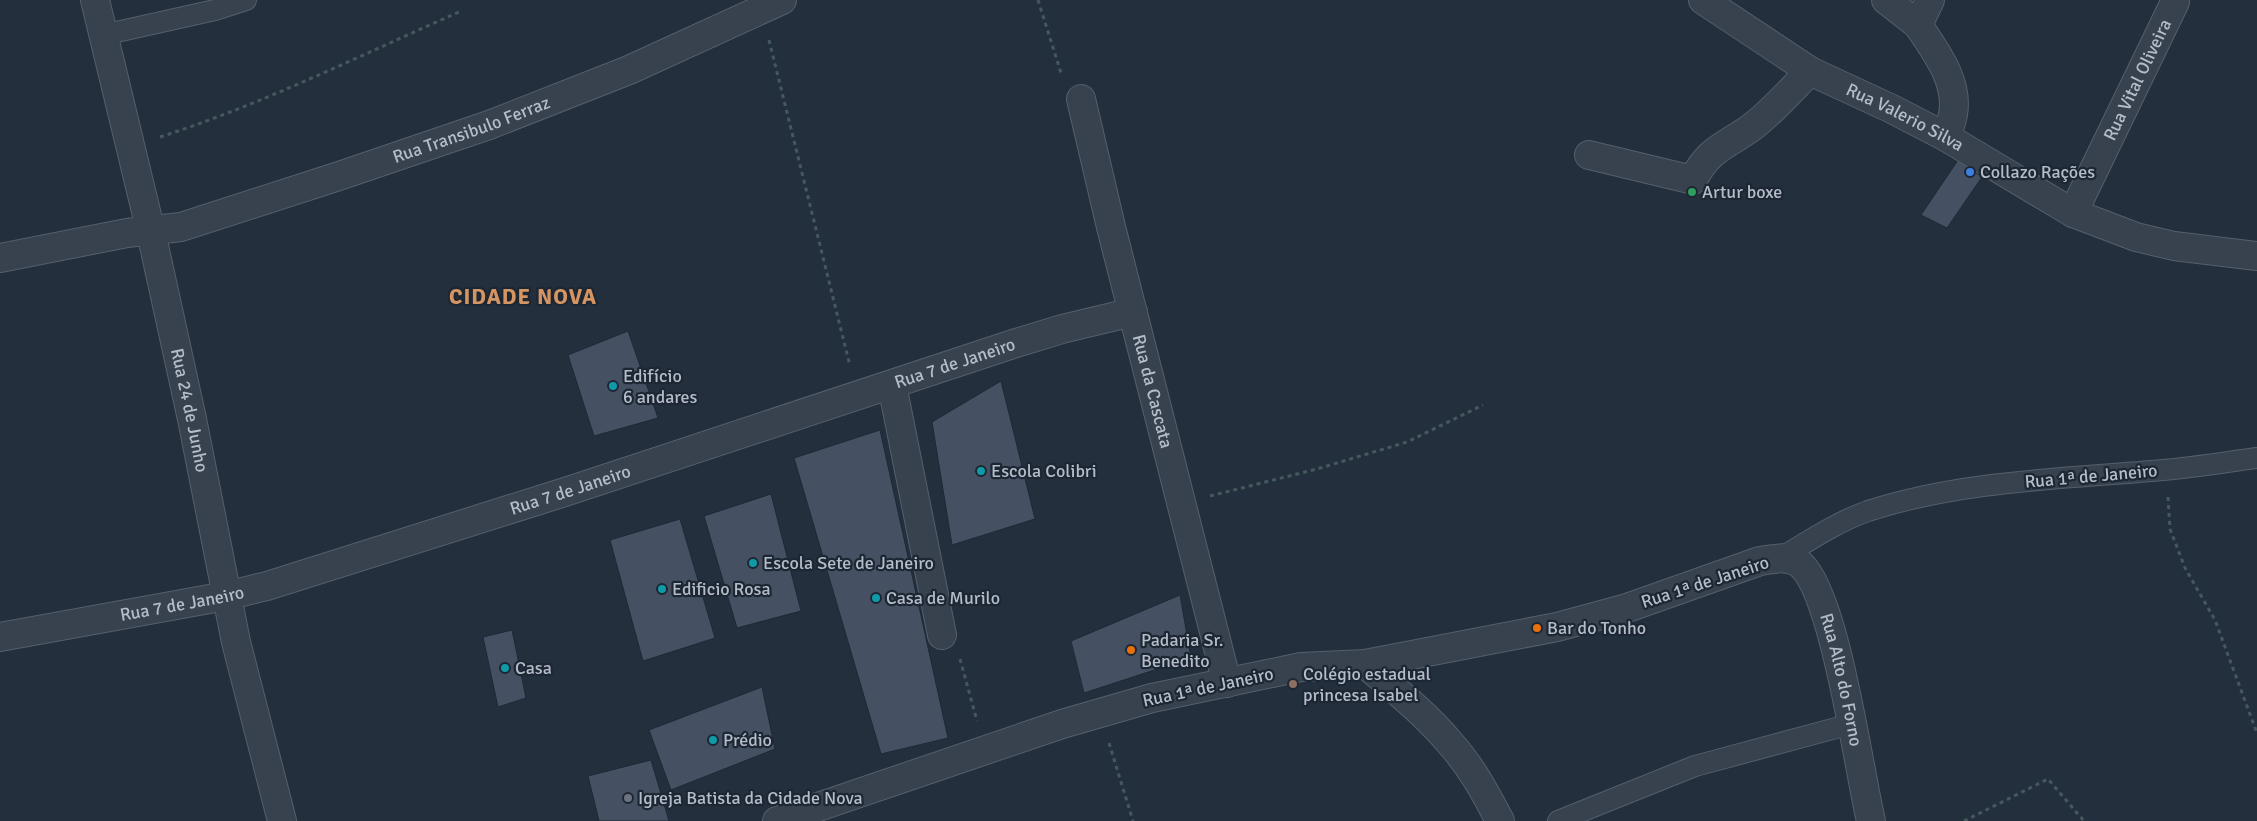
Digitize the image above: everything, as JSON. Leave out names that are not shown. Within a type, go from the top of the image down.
[{"type":"street","name":"Rua 24 de Junho","points":[[95,0],[151,232],[192,419],[236,642],[282,821]]},
{"type":"street","name":"Rua Valerio Silva","points":[[1703,0],[1810,71],[1892,109],[1946,137],[2074,212],[2136,237],[2174,246],[2257,256]]},
{"type":"street","points":[[1886,0],[1918,25],[1941,60],[1954,96],[1953,115],[1946,137]]},
{"type":"street","points":[[1918,25],[1930,0]]},
{"type":"street","name":"Rua Vital Oliveira","points":[[2074,212],[2175,2]]},
{"type":"street","name":"Rua Transibulo Ferraz","points":[[0,258],[127,233],[151,232],[181,227],[489,126],[629,70],[772,5]]},
{"type":"street","points":[[1589,155],[1693,180],[1710,154],[1751,128],[1810,71]]},
{"type":"street","name":"Rua da Cascata","points":[[1081,99],[1132,312],[1227,682]]},
{"type":"street","name":"Rua 7 de Janeiro","points":[[0,637],[226,596],[267,586],[568,492],[1062,329],[1132,312]]},
{"type":"street","points":[[892,385],[942,635]]},
{"type":"street","name":"Rua 1ª de Janeiro","points":[[777,821],[985,750],[1152,698],[1301,667],[1365,664],[1557,627],[1627,608],[1760,561],[1782,558]]},
{"type":"street","name":"Rua Alto do Forno","points":[[1782,558],[1800,564],[1821,598],[1838,658],[1871,821]]},
{"type":"street","points":[[1365,664],[1416,708],[1451,743],[1482,788],[1500,821]]},
{"type":"lane","points":[[103,35],[215,10],[246,0]]},
{"type":"lane","name":"Rua 1ª de Janeiro","points":[[1782,558],[1831,526],[1868,512],[1944,492],[2048,479],[2165,470],[2257,458]]},
{"type":"lane","points":[[1558,821],[1695,766],[1851,724]]},
{"type":"path","points":[[1038,0],[1064,84],[1081,99]]},
{"type":"path","points":[[772,5],[858,396]]},
{"type":"path","points":[[130,146],[204,122],[459,12]]},
{"type":"path","points":[[1182,504],[1407,442],[1483,405]]},
{"type":"path","points":[[2165,470],[2170,529],[2185,568],[2215,620],[2257,733]]},
{"type":"path","points":[[942,635],[955,640],[985,750]]},
{"type":"path","points":[[1100,713],[1133,821]]},
{"type":"path","points":[[1964,821],[2048,779],[2084,821]]},
{"type":"building","points":[[1958,160],[1982,177],[1947,228],[1921,215]]},
{"type":"building","name":"Edifício 6 andares","points":[[628,331],[658,418],[594,436],[568,355]]},
{"type":"building","name":"Escola Colibri","points":[[1001,381],[1035,519],[952,545],[932,422]]},
{"type":"building","name":"Casa de Murilo","points":[[880,430],[948,738],[881,754],[794,458]]},
{"type":"building","name":"Escola Sete de Janeiro","points":[[771,494],[801,611],[737,628],[704,516]]},
{"type":"building","name":"Edificio Rosa","points":[[680,519],[715,638],[643,661],[610,540]]},
{"type":"building","name":"Padaria Sr. Benedito","points":[[1180,595],[1191,658],[1084,693],[1071,641]]},
{"type":"building","name":"Casa","points":[[512,630],[526,698],[498,707],[483,637]]},
{"type":"building","name":"Prédio","points":[[762,687],[775,749],[671,790],[649,730]]},
{"type":"building","name":"Igreja Batista da Cidade Nova","points":[[651,760],[669,821],[599,821],[588,776]]},
{"type":"place","name":"Collazo Rações","points":[[1970,172]]},
{"type":"place","name":"Artur boxe","points":[[1692,192]]},
{"type":"place","name":"Edifício 6 andares","points":[[613,386]]},
{"type":"place","name":"Escola Colibri","points":[[981,471]]},
{"type":"place","name":"Escola Sete de Janeiro","points":[[753,563]]},
{"type":"place","name":"Edificio Rosa","points":[[662,589]]},
{"type":"place","name":"Casa de Murilo","points":[[876,598]]},
{"type":"place","name":"Bar do Tonho","points":[[1537,628]]},
{"type":"place","name":"Padaria Sr. Benedito","points":[[1131,650]]},
{"type":"place","name":"Casa","points":[[505,668]]},
{"type":"place","name":"Colégio estadual princesa Isabel","points":[[1293,684]]},
{"type":"place","name":"Prédio","points":[[713,740]]},
{"type":"place","name":"Igreja Batista da Cidade Nova","points":[[628,798]]},
{"type":"district","name":"CIDADE NOVA","points":[[523,296]]}]
